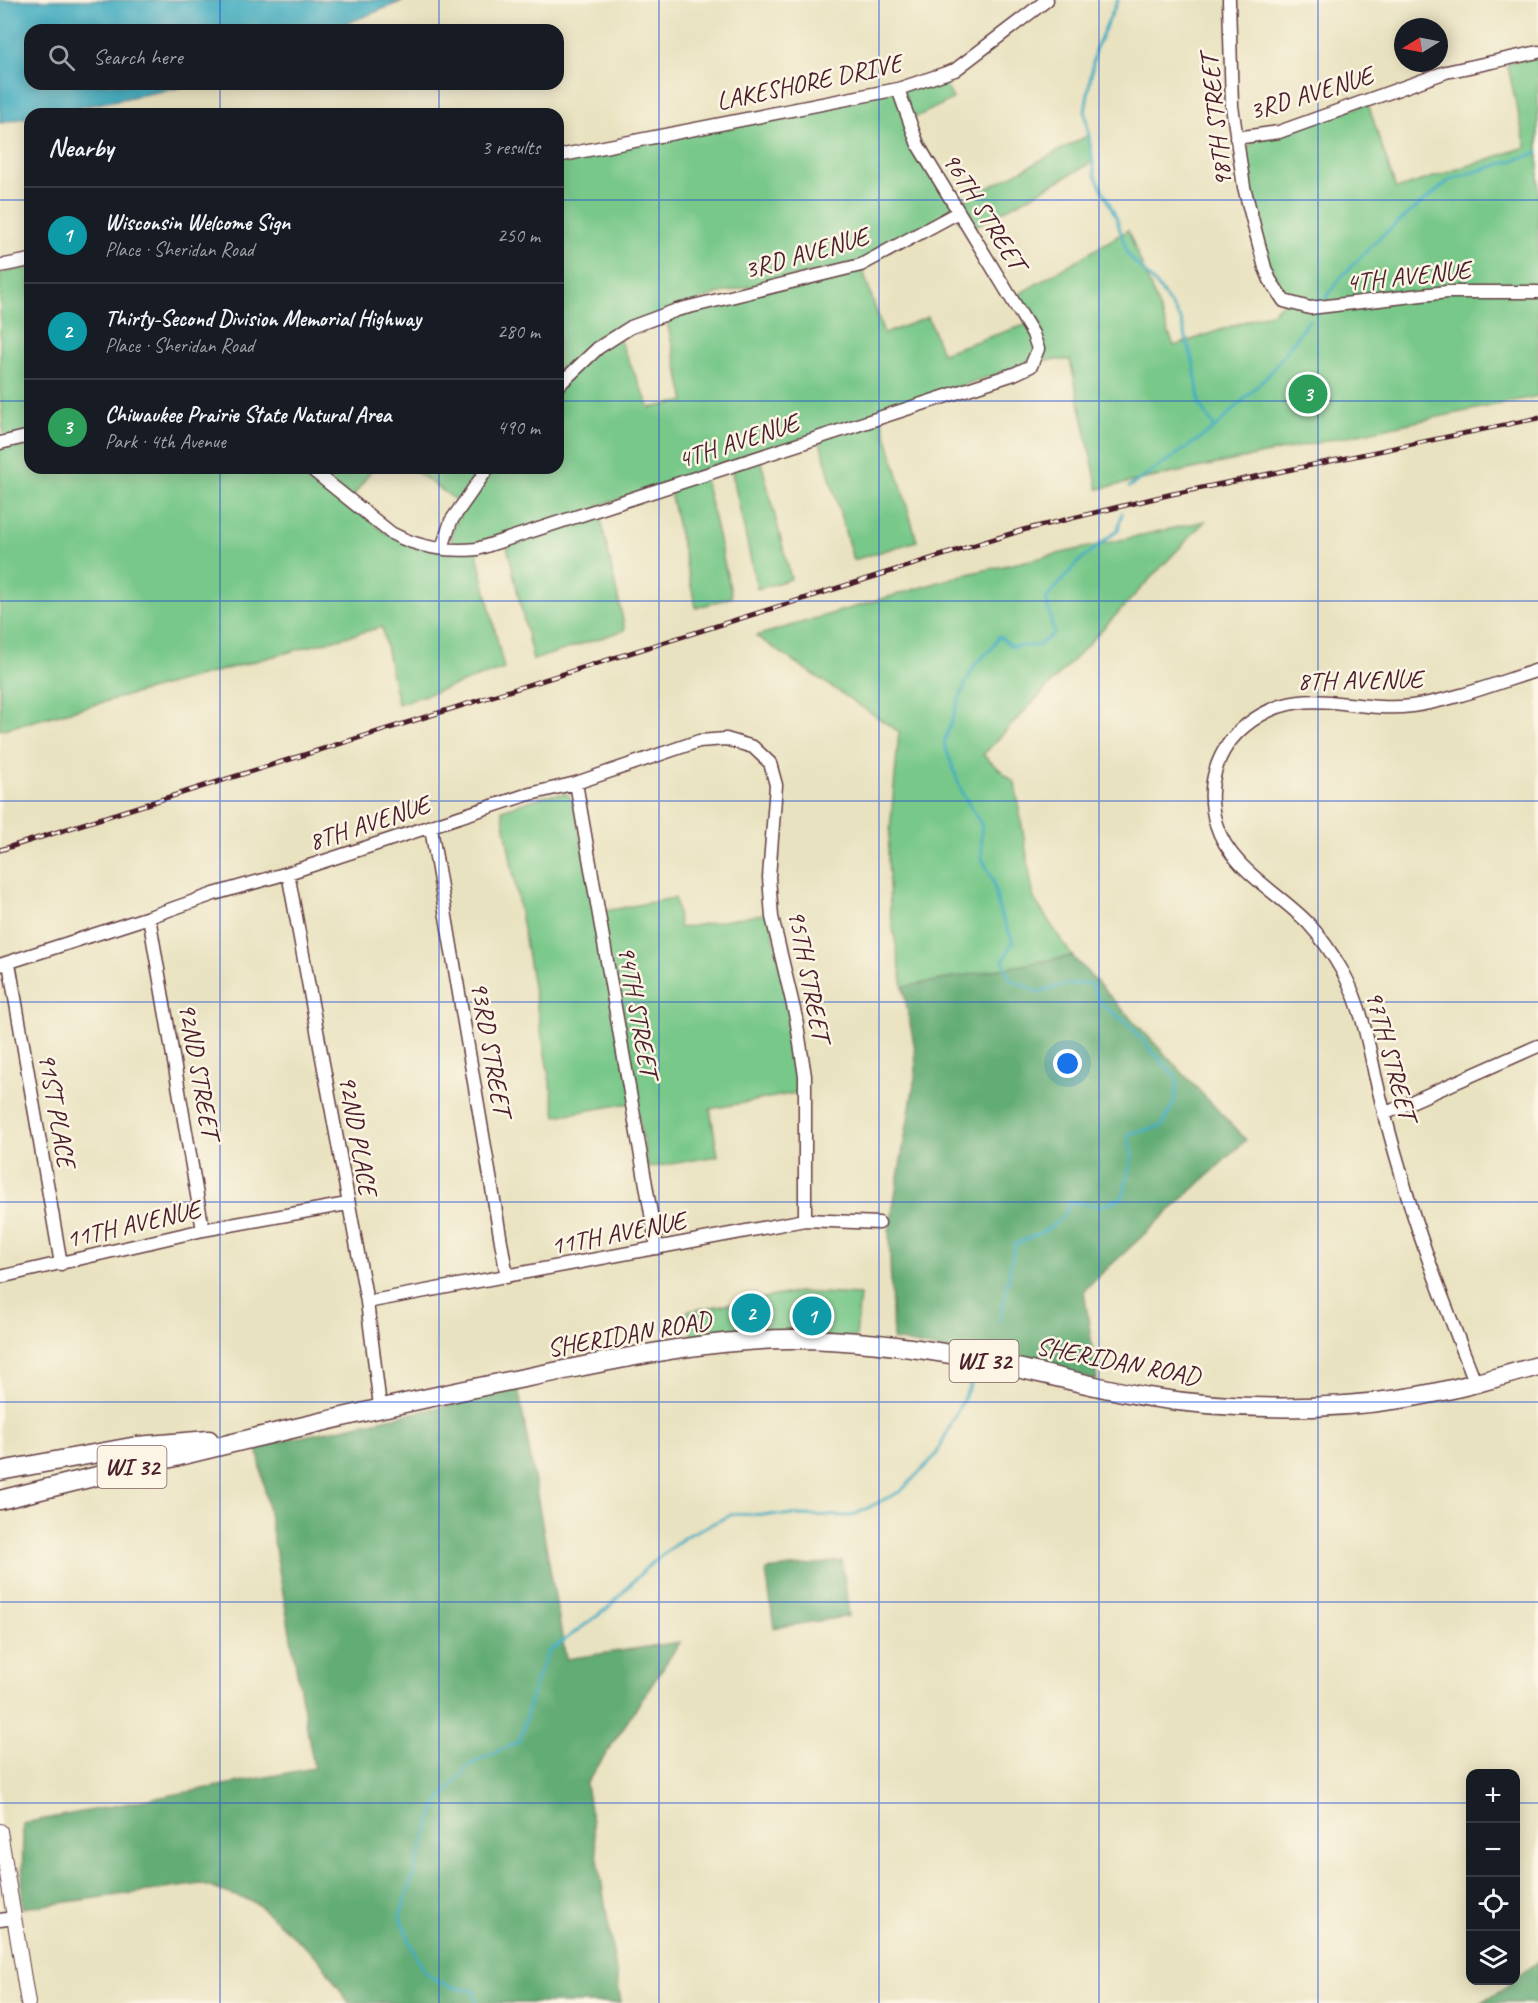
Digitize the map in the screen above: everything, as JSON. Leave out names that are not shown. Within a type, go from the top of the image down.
[{"type":"main road","name":"SHERIDAN ROAD","points":[[0,1500],[380,1406],[642,1355],[735,1341],[793,1339],[886,1343],[973,1358],[1148,1396],[1213,1405],[1297,1407],[1387,1400],[1476,1384],[1538,1366]]},
{"type":"main road","name":"SHERIDAN ROAD","points":[[0,1471],[136,1446],[264,1435]]},
{"type":"street","name":"LAKESHORE DRIVE","points":[[564,155],[898,88],[943,75],[966,63],[1047,0]]},
{"type":"street","name":"98TH STREET","points":[[1228,0],[1230,89],[1244,187],[1258,245],[1270,280],[1284,301]]},
{"type":"street","name":"3RD AVENUE","points":[[1236,138],[1279,132],[1446,72],[1538,52]]},
{"type":"street","name":"96TH STREET","points":[[898,88],[918,145],[957,213],[1023,314],[1037,344],[1038,354]]},
{"type":"street","name":"3RD AVENUE","points":[[564,380],[580,363],[617,335],[658,317],[861,265],[957,213]]},
{"type":"street","points":[[0,266],[24,261]]},
{"type":"street","name":"4TH AVENUE","points":[[1284,301],[1310,308],[1448,291],[1538,292]]},
{"type":"street","name":"4TH AVENUE","points":[[442,548],[477,549],[610,507],[1014,374],[1031,366],[1038,354]]},
{"type":"street","points":[[0,443],[24,437]]},
{"type":"street","points":[[317,474],[391,533],[405,541],[442,548],[451,521],[484,474]]},
{"type":"street","name":"8TH AVENUE","points":[[1228,742],[1265,711],[1287,703],[1315,699],[1352,704],[1409,706],[1440,700],[1538,670]]},
{"type":"street","name":"8TH AVENUE","points":[[4,964],[214,894],[431,828],[526,795],[576,783],[699,741],[726,739],[753,747]]},
{"type":"street","name":"97TH STREET","points":[[1228,742],[1218,759],[1214,777],[1211,800],[1216,825],[1227,848],[1256,878],[1308,924],[1345,975],[1364,1024],[1384,1114],[1415,1226],[1476,1384]]},
{"type":"street","name":"95TH STREET","points":[[753,747],[770,764],[776,785],[769,877],[772,917],[796,1018],[805,1076],[806,1220]]},
{"type":"street","name":"94TH STREET","points":[[576,783],[657,1248]]},
{"type":"street","name":"93RD STREET","points":[[431,828],[507,1277]]},
{"type":"street","name":"92ND PLACE","points":[[288,873],[347,1204],[367,1302],[380,1406]]},
{"type":"street","name":"92ND STREET","points":[[150,917],[203,1230]]},
{"type":"street","name":"91ST PLACE","points":[[4,964],[61,1264]]},
{"type":"street","points":[[1384,1114],[1538,1047]]},
{"type":"street","name":"11TH AVENUE","points":[[0,1277],[203,1230],[347,1204]]},
{"type":"street","name":"11TH AVENUE","points":[[367,1302],[806,1220],[879,1223]]},
{"type":"street","points":[[0,1831],[7,1919],[28,2003]]},
{"type":"green space","points":[[1538,56],[1538,396],[1098,489],[1070,360],[1030,360],[1023,365],[880,413],[917,541],[853,560],[818,434],[759,453],[791,579],[757,589],[730,463],[703,471],[732,597],[696,608],[668,483],[598,506],[625,630],[533,660],[505,537],[475,545],[504,669],[398,704],[382,627],[0,730],[0,448],[4,438],[0,392],[0,273],[24,268],[24,474],[369,474],[349,502],[384,532],[451,554],[452,530],[464,506],[419,474],[564,474],[564,160],[943,79],[953,99],[908,121],[957,204],[1089,135],[1093,162],[968,230],[953,215],[872,260],[716,294],[617,335],[650,408],[685,401],[666,318],[861,265],[884,334],[928,317],[942,353],[1031,323],[1016,296],[1128,230],[1174,346],[1273,312],[1289,297],[1272,274],[1251,200],[1245,157],[1247,149],[1256,140],[1368,104],[1396,189],[1526,147],[1507,63]]},
{"type":"green space","points":[[1205,521],[983,755],[1015,783],[1034,899],[1072,956],[903,987],[890,910],[888,853],[899,732],[756,636],[963,575]]},
{"type":"green space","points":[[567,794],[574,801],[595,913],[675,898],[680,928],[769,913],[795,1033],[801,1092],[710,1109],[718,1156],[648,1168],[636,1102],[556,1116],[502,810],[547,795]]},
{"type":"green space","points":[[1072,956],[1246,1140],[1084,1290],[1097,1380],[893,1340],[889,1231],[916,1072],[915,1049],[903,987]]},
{"type":"green space","points":[[798,1292],[860,1295],[856,1337],[693,1342],[687,1311]]},
{"type":"green space","points":[[518,1387],[566,1659],[680,1642],[586,1784],[621,2003],[349,2003],[320,1960],[256,1903],[201,1884],[22,1908],[23,1823],[314,1768],[257,1446],[446,1406]]},
{"type":"green space","points":[[842,1561],[849,1616],[774,1628],[766,1570]]},
{"type":"green space","points":[[1538,1961],[1538,2003],[1481,2003],[1508,1985],[1520,1985],[1520,1975]]},
{"type":"water","points":[[0,0],[405,0],[346,24],[24,24],[24,90],[167,90],[77,108],[24,108],[24,118],[0,123]]},
{"type":"waterway","points":[[1118,0],[1095,50],[1085,112],[1095,175],[1116,217],[1128,255],[1159,288],[1181,320],[1194,365],[1200,405],[1215,428]]},
{"type":"waterway","points":[[1326,298],[1342,276],[1379,238],[1451,179],[1538,153]]},
{"type":"waterway","points":[[1129,487],[1215,428],[1271,372],[1309,320]]},
{"type":"waterway","points":[[1000,1321],[1015,1244],[1055,1224],[1071,1202],[1102,1206],[1123,1197],[1132,1156],[1128,1134],[1162,1126],[1174,1102],[1178,1080],[1126,1022],[1102,1005],[1090,983],[1064,985],[1037,992],[1010,979],[1003,961],[1013,941],[999,910],[993,880],[982,858],[981,824],[962,793],[944,743],[961,694],[974,666],[992,648],[999,636],[1011,646],[1038,646],[1054,633],[1046,599],[1078,562],[1118,530],[1122,513]]},
{"type":"waterway","points":[[476,2003],[475,1991],[442,1983],[431,1977],[423,1968],[400,1916],[436,1806],[469,1765],[520,1741],[534,1686],[548,1652],[608,1608],[646,1568],[686,1536],[733,1514],[852,1516],[901,1491],[936,1455],[972,1381]]},
{"type":"railway","points":[[0,850],[1023,530],[1168,495],[1538,418]]},
{"type":"place","name":"Chiwaukee Prairie State Natural Area","points":[[1308,394]]},
{"type":"place","name":"Thirty-Second Division Memorial Highway","points":[[751,1313]]},
{"type":"place","name":"Wisconsin Welcome Sign","points":[[812,1316]]}]
